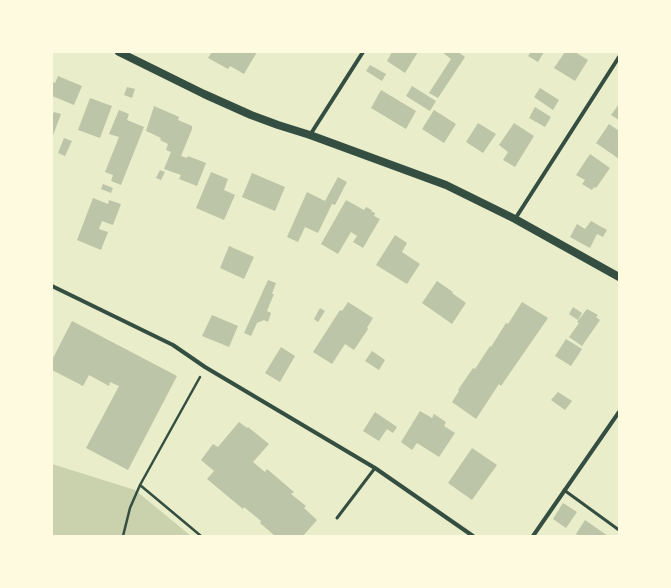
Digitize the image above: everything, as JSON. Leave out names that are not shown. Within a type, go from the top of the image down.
[{"type":"main road","points":[[119,52],[204,94],[265,120],[310,134],[446,185],[515,219],[619,277]]},
{"type":"street","points":[[310,134],[363,52]]},
{"type":"street","points":[[515,219],[619,57]]},
{"type":"street","points":[[52,286],[173,345],[205,367],[375,468],[472,536]]},
{"type":"street","points":[[533,536],[619,412]]},
{"type":"lane","points":[[337,518],[375,468]]},
{"type":"lane","points":[[564,490],[619,530]]},
{"type":"path","points":[[123,536],[130,508],[140,485],[205,367]]},
{"type":"path","points":[[140,485],[201,536]]},
{"type":"green space","points":[[52,464],[135,490],[191,536],[52,536]]},
{"type":"building","points":[[212,52],[257,52],[244,74],[230,66],[228,69],[208,58]]},
{"type":"building","points":[[392,52],[418,52],[405,73],[387,61]]},
{"type":"building","points":[[442,52],[458,52],[465,57],[438,98],[429,93],[451,59]]},
{"type":"building","points":[[531,52],[544,52],[538,62],[528,56]]},
{"type":"building","points":[[565,52],[575,52],[588,60],[575,81],[554,68]]},
{"type":"building","points":[[370,65],[386,74],[382,81],[366,71]]},
{"type":"building","points":[[58,76],[82,86],[74,105],[52,96],[52,82],[55,83]]},
{"type":"building","points":[[412,86],[436,101],[430,111],[406,96]]},
{"type":"building","points":[[127,87],[135,89],[132,98],[124,95]]},
{"type":"building","points":[[540,88],[559,100],[553,110],[534,97]]},
{"type":"building","points":[[381,90],[416,111],[406,129],[371,108]]},
{"type":"building","points":[[90,98],[112,106],[100,138],[78,130]]},
{"type":"building","points":[[619,104],[619,120],[611,115]]},
{"type":"building","points":[[154,106],[179,117],[178,120],[192,126],[181,156],[187,158],[188,156],[206,163],[197,186],[179,179],[181,175],[164,169],[171,152],[166,150],[168,144],[160,140],[161,138],[146,131]]},
{"type":"building","points":[[535,107],[551,117],[545,127],[529,118]]},
{"type":"building","points":[[119,110],[129,114],[127,120],[144,127],[121,185],[111,181],[113,175],[105,172],[119,137],[109,134]]},
{"type":"building","points":[[434,110],[456,124],[444,143],[422,129]]},
{"type":"building","points":[[54,112],[61,114],[52,138],[52,116]]},
{"type":"building","points":[[478,123],[496,134],[483,153],[466,142]]},
{"type":"building","points":[[514,123],[534,136],[515,167],[503,160],[508,152],[499,145]]},
{"type":"building","points":[[609,124],[619,131],[619,159],[596,143]]},
{"type":"building","points":[[64,138],[72,141],[65,156],[58,153]]},
{"type":"building","points":[[590,154],[610,168],[596,188],[594,187],[592,190],[582,184],[585,180],[576,175]]},
{"type":"building","points":[[160,170],[165,172],[161,180],[156,178]]},
{"type":"building","points":[[211,172],[228,179],[224,190],[235,195],[224,220],[196,208]]},
{"type":"building","points":[[252,173],[285,187],[275,211],[242,197]]},
{"type":"building","points":[[338,177],[347,182],[335,205],[332,204],[318,233],[305,227],[298,242],[287,237],[307,192],[325,201]]},
{"type":"building","points":[[103,184],[113,188],[111,193],[101,189]]},
{"type":"building","points":[[93,198],[108,204],[109,200],[121,204],[113,225],[102,221],[99,229],[108,232],[101,250],[77,240]]},
{"type":"building","points":[[346,200],[364,210],[366,207],[372,210],[371,211],[375,213],[374,216],[380,219],[363,248],[353,242],[357,236],[351,232],[338,254],[321,244]]},
{"type":"building","points":[[591,221],[607,230],[603,237],[597,234],[590,248],[570,237],[577,224],[585,229]]},
{"type":"building","points":[[395,235],[407,243],[402,252],[420,264],[407,284],[376,265]]},
{"type":"building","points":[[229,246],[254,257],[244,279],[220,268]]},
{"type":"building","points":[[268,280],[276,283],[272,294],[274,294],[267,311],[271,313],[268,322],[264,320],[257,323],[251,336],[244,333]]},
{"type":"building","points":[[437,281],[466,303],[452,324],[422,303]]},
{"type":"building","points":[[348,302],[373,318],[367,328],[368,329],[354,350],[345,344],[332,364],[313,352],[340,310],[342,311]]},
{"type":"building","points":[[522,302],[548,318],[501,386],[499,384],[476,419],[452,402],[459,391],[458,390],[473,368],[475,369]]},
{"type":"building","points":[[573,307],[582,313],[578,320],[569,314]]},
{"type":"building","points":[[320,308],[325,311],[318,322],[314,319]]},
{"type":"building","points":[[587,309],[598,315],[596,317],[600,320],[582,346],[569,337],[579,323],[577,322]]},
{"type":"building","points":[[212,315],[238,326],[229,347],[202,336]]},
{"type":"building","points":[[72,321],[177,376],[128,470],[86,448],[119,386],[110,382],[109,386],[89,375],[83,386],[52,370],[52,360]]},
{"type":"building","points":[[566,339],[582,349],[571,366],[555,356]]},
{"type":"building","points":[[281,347],[295,356],[280,382],[265,373]]},
{"type":"building","points":[[372,351],[385,360],[379,370],[365,361]]},
{"type":"building","points":[[558,392],[572,401],[565,410],[551,400]]},
{"type":"building","points":[[420,411],[432,418],[434,414],[446,422],[444,426],[455,433],[439,457],[417,443],[412,450],[401,442]]},
{"type":"building","points":[[375,412],[397,427],[393,433],[387,429],[379,441],[363,431]]},
{"type":"building","points":[[239,422],[247,428],[248,427],[269,444],[253,462],[265,472],[267,469],[294,492],[291,494],[306,506],[304,508],[317,520],[303,536],[275,536],[260,523],[261,521],[244,507],[243,509],[207,479],[214,471],[201,460],[213,444],[218,447]]},
{"type":"building","points":[[472,448],[497,465],[472,500],[448,483]]},
{"type":"building","points":[[563,503],[577,512],[566,528],[553,519]]},
{"type":"building","points":[[585,520],[608,536],[579,536],[576,534]]}]
